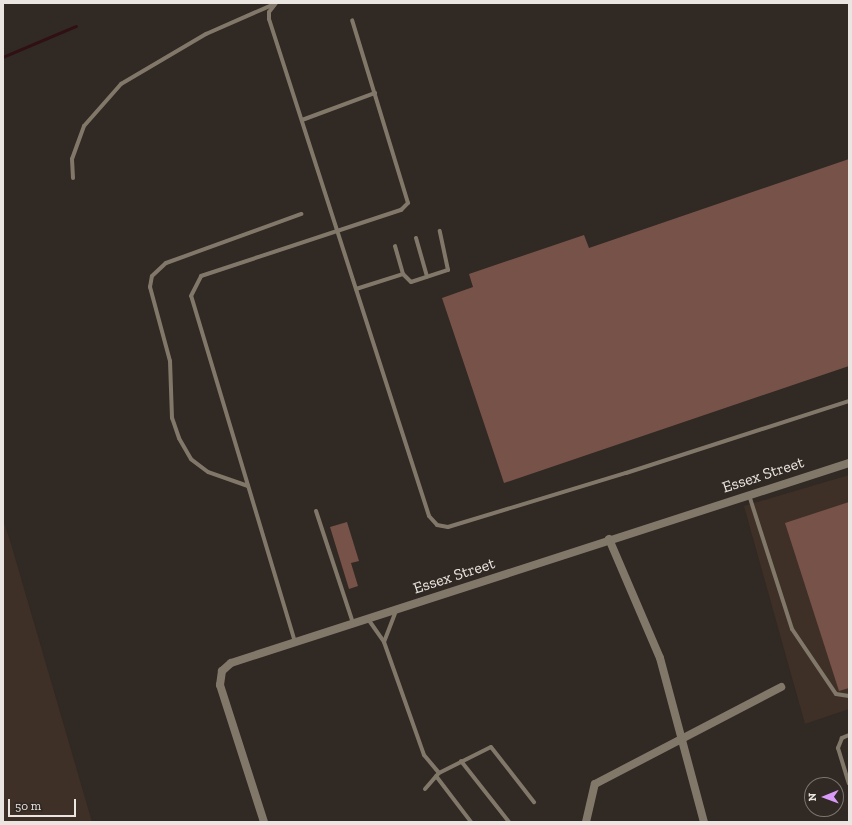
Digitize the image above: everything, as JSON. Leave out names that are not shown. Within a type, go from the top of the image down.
[{"type":"street","name":"Essex Street","points":[[264,822],[222,692],[220,676],[231,663],[849,462]]},
{"type":"street","points":[[609,539],[658,652],[679,737],[704,822]]},
{"type":"street","points":[[586,822],[595,784],[679,737],[781,687]]},
{"type":"lane","points":[[275,4],[268,15],[428,516],[441,527],[626,473],[849,401]]},
{"type":"lane","points":[[73,178],[72,159],[84,126],[121,84],[206,34],[275,4]]},
{"type":"lane","points":[[295,642],[193,312],[192,289],[201,276],[401,210],[408,203],[352,20]]},
{"type":"lane","points":[[302,120],[375,93]]},
{"type":"lane","points":[[248,486],[208,472],[191,459],[179,438],[172,418],[170,361],[150,287],[152,276],[166,263],[301,214]]},
{"type":"lane","points":[[395,246],[403,274],[408,281],[427,276],[450,266],[440,231]]},
{"type":"lane","points":[[416,238],[427,276]]},
{"type":"lane","points":[[356,289],[403,274]]},
{"type":"lane","points":[[748,494],[792,629],[836,694],[849,696]]},
{"type":"lane","points":[[316,511],[353,623]]},
{"type":"lane","points":[[384,642],[396,609]]},
{"type":"lane","points":[[368,618],[384,642],[424,755],[471,822]]},
{"type":"lane","points":[[849,736],[839,742],[838,748],[849,783]]},
{"type":"lane","points":[[425,789],[438,775],[461,761],[491,747],[534,802]]},
{"type":"lane","points":[[461,761],[509,822]]},
{"type":"shaded area","points":[[849,475],[849,709],[805,724],[744,506]]},
{"type":"shaded area","points":[[3,520],[11,544],[92,822],[3,822]]},
{"type":"building","points":[[849,159],[849,366],[504,483],[442,298],[473,287],[469,274],[584,235],[589,248]]},
{"type":"building","points":[[849,502],[849,688],[839,691],[785,523]]},
{"type":"building","points":[[347,522],[359,561],[351,563],[358,586],[349,589],[330,527]]},
{"type":"waterway","points":[[3,57],[76,26]]}]
